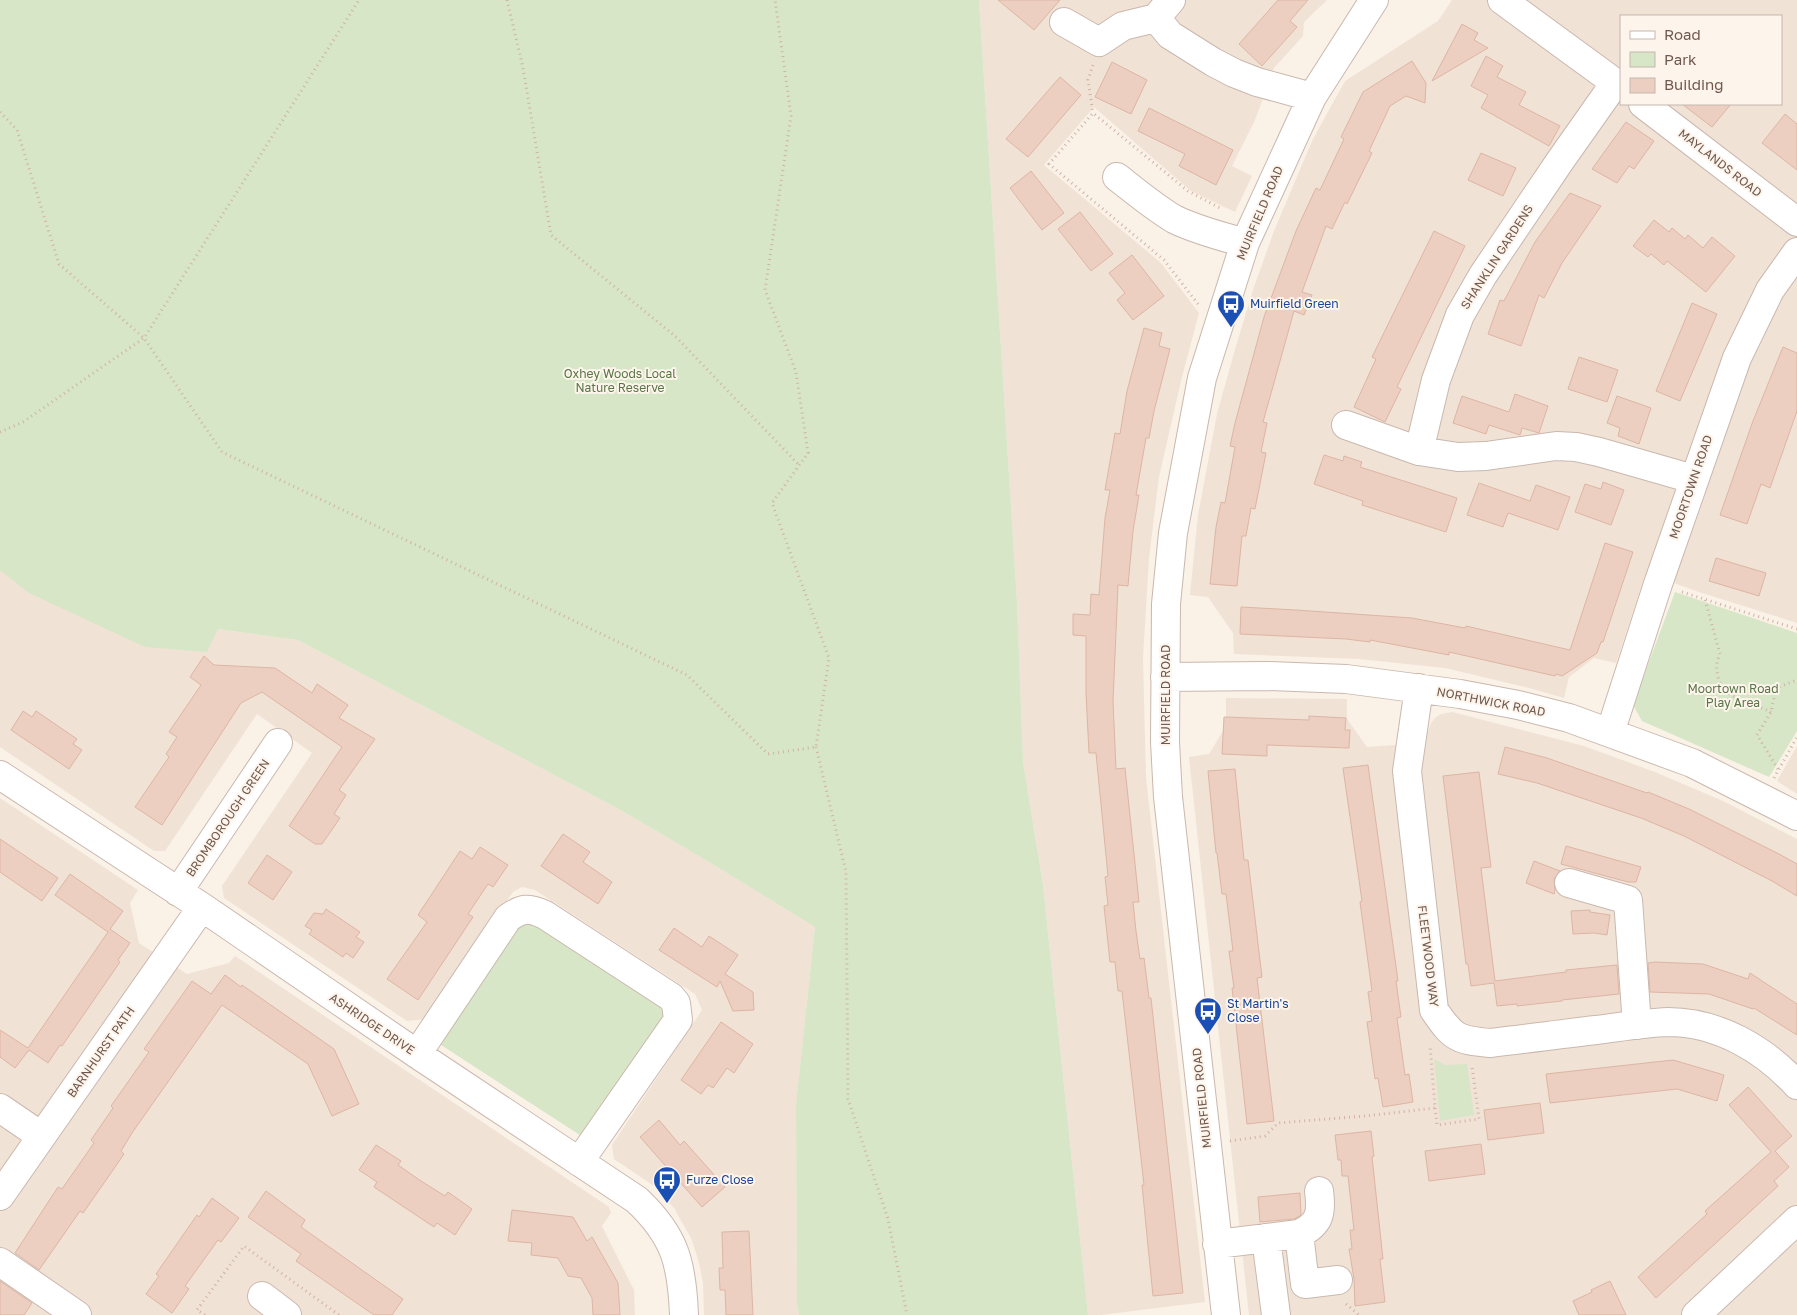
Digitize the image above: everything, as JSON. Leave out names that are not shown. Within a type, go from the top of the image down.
[{"type":"street","name":"MUIRFIELD ROAD","points":[[1226,1315],[1168,796],[1165,676],[1166,604],[1173,533],[1202,378],[1245,243],[1312,97],[1374,0]]},
{"type":"street","points":[[1502,0],[1618,85]]},
{"type":"street","points":[[1064,22],[1099,42],[1123,26],[1164,9],[1170,35],[1213,62],[1257,82],[1312,97]]},
{"type":"street","name":"SHANKLIN GARDENS","points":[[1419,451],[1436,380],[1460,314],[1482,275],[1618,85]]},
{"type":"street","name":"MAYLANDS ROAD","points":[[1647,105],[1797,222]]},
{"type":"street","points":[[1117,177],[1155,207],[1175,219],[1196,228],[1245,243]]},
{"type":"street","name":"MOORTOWN ROAD","points":[[1610,732],[1693,479],[1737,358],[1770,290],[1797,252]]},
{"type":"street","points":[[1346,425],[1419,451],[1458,457],[1486,456],[1556,446],[1576,447],[1693,479]]},
{"type":"street","name":"NORTHWICK ROAD","points":[[1165,676],[1268,676],[1346,679],[1460,694],[1518,705],[1569,718],[1692,763],[1797,816]]},
{"type":"street","name":"FLEETWOOD WAY","points":[[1419,688],[1407,770],[1434,1010],[1446,1029],[1456,1037],[1469,1041],[1490,1043],[1637,1024],[1669,1022],[1699,1026],[1747,1043],[1797,1085]]},
{"type":"street","name":"BROMBOROUGH GREEN","points":[[178,892],[278,743]]},
{"type":"street","name":"ASHRIDGE DRIVE","points":[[0,775],[202,908],[636,1200],[653,1216],[672,1246],[680,1266],[684,1315]]},
{"type":"street","points":[[1569,883],[1628,900],[1637,1024]]},
{"type":"street","name":"BARNHURST PATH","points":[[0,1196],[202,908]]},
{"type":"street","points":[[417,1054],[508,918],[525,909],[534,909],[545,915],[671,997],[676,1003],[678,1020],[579,1162]]},
{"type":"street","points":[[0,1108],[41,1136]]},
{"type":"street","points":[[1217,1244],[1299,1234],[1310,1229],[1320,1213],[1319,1191]]},
{"type":"street","points":[[1696,1315],[1797,1220]]},
{"type":"street","points":[[1299,1234],[1305,1284],[1338,1280]]},
{"type":"street","points":[[1266,1238],[1276,1315]]},
{"type":"street","points":[[0,1262],[77,1315]]},
{"type":"street","points":[[262,1296],[287,1315]]},
{"type":"path","points":[[0,432],[23,422],[144,338],[358,0]]},
{"type":"path","points":[[507,0],[522,68],[551,235],[675,336],[798,464]]},
{"type":"path","points":[[776,0],[791,116],[765,290],[796,372],[808,453],[772,503],[829,658],[816,747],[846,872],[848,1100],[888,1220],[907,1315]]},
{"type":"path","points":[[1093,113],[1088,80],[1099,42]]},
{"type":"path","points":[[0,112],[17,130],[59,264],[144,338],[222,452],[687,675],[768,754],[816,747]]},
{"type":"path","points":[[1658,584],[1797,629]]},
{"type":"path","points":[[1705,600],[1720,654],[1716,661],[1720,685],[1727,694],[1771,712]]},
{"type":"path","points":[[1778,769],[1757,735],[1771,712],[1776,688],[1797,680]]},
{"type":"path","points":[[1763,798],[1797,737]]},
{"type":"path","points":[[1434,1010],[1430,1050],[1437,1125],[1479,1119],[1469,1041]]},
{"type":"path","points":[[1207,1144],[1265,1136],[1278,1123],[1435,1108]]},
{"type":"shaded area","points":[[979,0],[1327,0],[1304,22],[1303,36],[1274,68],[1255,120],[1232,166],[1252,176],[1235,212],[1191,191],[1094,107],[1044,165],[1161,263],[1199,313],[1159,477],[1149,558],[1143,658],[1146,778],[1205,1302],[1088,1315],[1043,885],[1023,762],[1017,602]]},
{"type":"shaded area","points":[[1452,0],[1797,0],[1797,623],[1646,573],[1616,663],[1594,658],[1569,677],[1564,698],[1445,668],[1359,659],[1234,654],[1233,633],[1208,597],[1190,595],[1198,515],[1217,414],[1253,290],[1274,231],[1313,139],[1345,81],[1438,21]]},
{"type":"shaded area","points":[[0,570],[218,629],[298,640],[617,808],[815,927],[796,1106],[797,1304],[799,1315],[704,1315],[703,1283],[699,1263],[692,1240],[674,1208],[654,1186],[614,1159],[612,1145],[702,1010],[695,994],[535,890],[522,887],[513,892],[426,1019],[407,1021],[224,898],[222,886],[312,753],[257,714],[165,851],[154,851],[0,747]]},
{"type":"shaded area","points":[[1226,698],[1347,699],[1347,719],[1367,747],[1424,743],[1431,723],[1435,718],[1441,714],[1452,712],[1584,746],[1655,772],[1723,801],[1797,839],[1797,1315],[1249,1315],[1189,757],[1209,754],[1226,726]]},
{"type":"shaded area","points":[[1797,746],[1797,794],[1777,781]]},
{"type":"shaded area","points":[[0,798],[138,890],[130,903],[139,943],[187,974],[229,963],[235,956],[609,1207],[611,1213],[602,1226],[634,1290],[635,1315],[0,1315]]},
{"type":"green space","name":"Oxhey Woods Local Nature Reserve","points":[[0,0],[979,0],[1017,602],[1023,762],[1043,885],[1088,1315],[799,1315],[797,1304],[796,1105],[815,927],[617,808],[298,640],[218,629],[207,652],[145,647],[29,593],[0,570]]},
{"type":"green space","name":"Moortown Road Play Area","points":[[1675,592],[1797,633],[1797,731],[1769,777],[1642,721],[1633,705]]},
{"type":"green space","points":[[534,922],[661,1003],[669,1016],[583,1137],[438,1043],[520,923]]},
{"type":"green space","points":[[1434,1059],[1445,1065],[1467,1064],[1474,1115],[1440,1121]]},
{"type":"building","points":[[998,0],[1060,0],[1034,30]]},
{"type":"building","points":[[1278,0],[1308,0],[1290,21],[1297,27],[1262,66],[1239,44]]},
{"type":"building","points":[[1462,24],[1478,33],[1474,40],[1488,48],[1432,81]]},
{"type":"building","points":[[1486,56],[1503,66],[1497,77],[1526,92],[1519,105],[1560,126],[1549,146],[1481,108],[1488,95],[1471,86]]},
{"type":"building","points":[[1412,61],[1426,83],[1425,103],[1406,96],[1390,106],[1369,151],[1372,153],[1347,204],[1345,202],[1332,229],[1326,226],[1302,292],[1312,295],[1304,315],[1294,311],[1263,422],[1267,423],[1261,452],[1266,453],[1255,509],[1251,508],[1246,536],[1242,536],[1237,586],[1210,584],[1216,527],[1221,502],[1225,503],[1235,447],[1230,446],[1235,423],[1264,317],[1296,231],[1316,188],[1320,190],[1344,139],[1341,137],[1363,92]]},
{"type":"building","points":[[1112,62],[1147,80],[1131,114],[1095,97]]},
{"type":"building","points":[[1060,77],[1081,95],[1028,157],[1006,139]]},
{"type":"building","points":[[1683,105],[1730,105],[1712,127]]},
{"type":"building","points":[[1149,108],[1233,150],[1216,185],[1179,166],[1185,154],[1138,131]]},
{"type":"building","points":[[1785,114],[1797,124],[1797,170],[1762,143]]},
{"type":"building","points":[[1626,122],[1654,141],[1634,169],[1629,166],[1617,183],[1592,169]]},
{"type":"building","points":[[1481,153],[1516,168],[1503,196],[1468,180]]},
{"type":"building","points":[[1031,171],[1064,213],[1042,230],[1010,188]]},
{"type":"building","points":[[1570,193],[1601,206],[1562,263],[1544,298],[1539,295],[1521,346],[1488,334],[1500,300],[1504,301],[1535,242]]},
{"type":"building","points":[[1080,212],[1113,254],[1091,271],[1058,229]]},
{"type":"building","points":[[1654,220],[1669,232],[1672,228],[1685,239],[1688,235],[1703,248],[1712,237],[1735,256],[1706,292],[1667,261],[1664,265],[1651,254],[1648,257],[1633,246]]},
{"type":"building","points":[[1434,231],[1465,246],[1397,387],[1401,389],[1385,422],[1354,407],[1376,359],[1372,357]]},
{"type":"building","points":[[1132,255],[1164,296],[1133,320],[1117,300],[1125,293],[1109,273]]},
{"type":"building","points":[[1692,303],[1717,314],[1680,401],[1656,391]]},
{"type":"building","points":[[1144,328],[1162,333],[1159,346],[1170,349],[1149,438],[1146,438],[1136,495],[1139,495],[1133,531],[1128,586],[1118,585],[1113,701],[1116,769],[1125,768],[1139,902],[1133,902],[1136,931],[1140,959],[1144,958],[1149,998],[1151,998],[1183,1293],[1153,1296],[1142,1185],[1144,1185],[1122,991],[1118,991],[1115,962],[1110,962],[1104,906],[1108,905],[1105,877],[1108,876],[1096,753],[1089,753],[1086,636],[1073,635],[1073,614],[1090,615],[1091,594],[1099,595],[1105,518],[1110,490],[1105,490],[1115,433],[1120,434],[1127,391]]},
{"type":"building","points":[[1783,347],[1797,353],[1797,411],[1770,488],[1761,484],[1747,524],[1720,515],[1753,421]]},
{"type":"building","points":[[1579,357],[1618,370],[1607,402],[1568,389]]},
{"type":"building","points":[[1515,394],[1548,406],[1539,433],[1522,428],[1520,435],[1489,425],[1486,434],[1453,423],[1462,396],[1509,412]]},
{"type":"building","points":[[1617,396],[1651,408],[1639,444],[1618,436],[1620,428],[1607,423]]},
{"type":"building","points":[[1324,455],[1343,461],[1344,456],[1362,462],[1360,467],[1457,498],[1446,532],[1362,505],[1363,501],[1314,484]]},
{"type":"building","points":[[1603,482],[1624,490],[1611,525],[1575,512],[1585,484],[1601,489]]},
{"type":"building","points":[[1479,483],[1530,501],[1536,485],[1570,497],[1558,530],[1508,513],[1503,527],[1467,515]]},
{"type":"building","points":[[1605,543],[1633,552],[1603,642],[1601,642],[1597,653],[1562,676],[1449,652],[1449,655],[1370,640],[1370,642],[1346,639],[1240,634],[1241,607],[1412,618],[1465,628],[1466,626],[1570,650]]},
{"type":"building","points":[[1716,558],[1766,573],[1759,596],[1709,581]]},
{"type":"building","points":[[204,656],[214,665],[275,668],[312,693],[317,684],[348,705],[339,718],[375,739],[339,790],[346,795],[334,814],[340,818],[322,844],[315,844],[289,826],[342,747],[262,692],[241,703],[162,825],[135,807],[169,757],[166,754],[177,737],[169,732],[201,685],[190,677]]},
{"type":"building","points":[[23,711],[32,717],[36,711],[77,739],[73,744],[82,750],[69,769],[11,730]]},
{"type":"building","points":[[1309,716],[1346,718],[1345,730],[1350,730],[1349,748],[1267,745],[1267,756],[1222,754],[1224,717],[1309,720]]},
{"type":"building","points":[[1505,747],[1547,758],[1648,792],[1689,809],[1779,854],[1797,864],[1797,896],[1772,881],[1684,836],[1641,818],[1537,783],[1498,774]]},
{"type":"building","points":[[1368,765],[1398,981],[1396,981],[1401,1017],[1397,1018],[1405,1075],[1409,1074],[1413,1102],[1383,1107],[1378,1078],[1375,1079],[1367,1022],[1372,1021],[1368,992],[1372,991],[1360,902],[1362,901],[1343,768]]},
{"type":"building","points":[[1235,769],[1244,860],[1248,860],[1262,977],[1257,978],[1274,1121],[1247,1124],[1229,951],[1233,951],[1226,894],[1222,894],[1216,853],[1208,771]]},
{"type":"building","points":[[1479,772],[1491,867],[1481,868],[1495,981],[1566,972],[1566,970],[1617,965],[1619,994],[1517,1006],[1517,1004],[1497,1006],[1494,983],[1471,986],[1468,964],[1466,964],[1443,776]]},
{"type":"building","points":[[563,834],[590,852],[583,862],[612,882],[598,904],[541,866]]},
{"type":"building","points":[[0,839],[58,878],[42,901],[0,872]]},
{"type":"building","points":[[1566,846],[1641,867],[1636,882],[1628,882],[1561,864]]},
{"type":"building","points":[[480,847],[508,865],[493,887],[488,884],[468,914],[473,917],[418,1000],[387,979],[427,922],[418,915],[460,851],[472,859]]},
{"type":"building","points":[[267,855],[292,872],[273,900],[248,883]]},
{"type":"building","points":[[1534,861],[1560,871],[1554,879],[1554,894],[1526,883]]},
{"type":"building","points":[[70,874],[123,911],[110,929],[130,943],[118,960],[120,962],[62,1046],[60,1045],[48,1063],[29,1050],[15,1068],[0,1057],[0,1030],[28,1048],[108,932],[55,895]]},
{"type":"building","points":[[326,909],[360,932],[356,937],[364,942],[353,958],[346,953],[343,957],[309,934],[312,930],[305,926],[314,913],[323,914]]},
{"type":"building","points":[[1590,910],[1590,912],[1610,915],[1607,935],[1594,933],[1573,934],[1571,911]]},
{"type":"building","points":[[674,928],[702,947],[709,936],[738,955],[725,974],[753,992],[754,1010],[733,1011],[720,981],[717,987],[659,950]]},
{"type":"building","points":[[1648,963],[1703,964],[1748,979],[1750,973],[1797,1004],[1797,1035],[1754,1008],[1709,994],[1650,992]]},
{"type":"building","points":[[225,975],[334,1049],[359,1104],[332,1116],[308,1064],[222,1005],[132,1133],[121,1151],[124,1154],[104,1183],[83,1213],[80,1211],[39,1270],[15,1253],[58,1187],[62,1189],[94,1143],[91,1140],[113,1108],[111,1106],[149,1052],[144,1049],[192,981],[211,994]]},
{"type":"building","points":[[721,1022],[753,1044],[734,1073],[727,1068],[713,1088],[708,1085],[701,1094],[681,1080]]},
{"type":"building","points":[[1673,1060],[1724,1075],[1717,1101],[1677,1089],[1550,1103],[1546,1074]]},
{"type":"building","points":[[1748,1087],[1792,1136],[1775,1151],[1789,1167],[1774,1181],[1778,1186],[1656,1298],[1638,1277],[1707,1214],[1705,1211],[1771,1152],[1729,1105]]},
{"type":"building","points":[[1540,1103],[1544,1133],[1488,1140],[1484,1110]]},
{"type":"building","points":[[659,1120],[680,1145],[684,1141],[725,1187],[702,1207],[640,1137]]},
{"type":"building","points":[[1371,1131],[1383,1259],[1380,1259],[1385,1302],[1355,1306],[1354,1279],[1349,1249],[1352,1249],[1350,1230],[1354,1230],[1348,1176],[1342,1176],[1341,1160],[1338,1160],[1335,1135]]},
{"type":"building","points":[[1481,1144],[1485,1174],[1429,1181],[1425,1151]]},
{"type":"building","points":[[376,1145],[401,1161],[398,1165],[421,1181],[445,1196],[448,1192],[472,1209],[455,1235],[437,1223],[434,1227],[374,1187],[377,1182],[359,1170]]},
{"type":"building","points":[[266,1191],[305,1220],[301,1227],[403,1299],[392,1315],[374,1315],[296,1261],[301,1254],[248,1217]]},
{"type":"building","points":[[1300,1193],[1301,1215],[1294,1219],[1260,1222],[1258,1197]]},
{"type":"building","points":[[212,1198],[239,1218],[221,1242],[218,1240],[185,1286],[189,1289],[172,1313],[146,1294],[159,1276],[156,1274],[197,1215],[199,1217]]},
{"type":"building","points":[[512,1210],[573,1217],[587,1241],[592,1237],[618,1283],[620,1315],[593,1315],[592,1298],[581,1278],[568,1276],[558,1258],[531,1255],[532,1243],[508,1241]]},
{"type":"building","points":[[749,1231],[753,1315],[726,1315],[725,1290],[720,1290],[719,1268],[723,1268],[722,1232]]},
{"type":"building","points":[[0,1281],[32,1303],[24,1315],[0,1315]]},
{"type":"building","points":[[1610,1281],[1626,1315],[1579,1315],[1573,1301]]},
{"type":"place","name":"Muirfield Green","points":[[1231,328]]},
{"type":"place","name":"St Martin's Close","points":[[1208,1035]]},
{"type":"place","name":"Furze Close","points":[[667,1204]]}]
